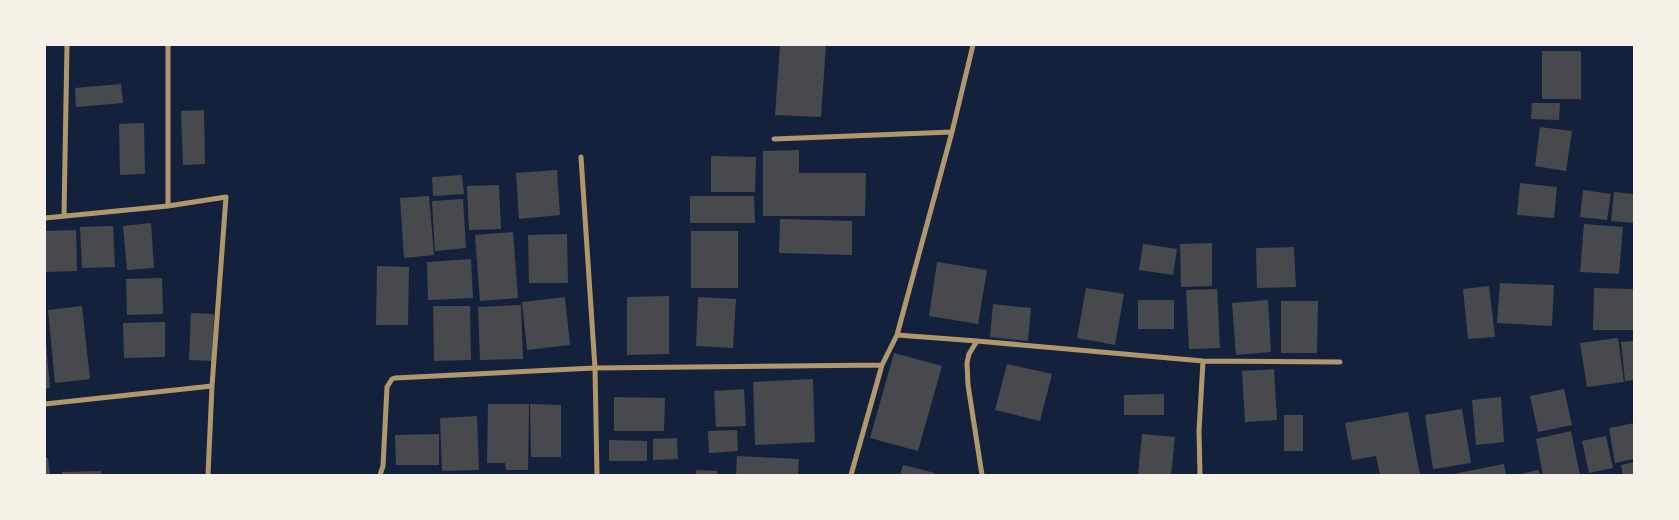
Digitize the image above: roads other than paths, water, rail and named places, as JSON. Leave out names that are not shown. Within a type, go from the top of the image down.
[{"type":"street","points":[[64,215],[67,45]]},
{"type":"street","points":[[168,45],[168,206]]},
{"type":"street","points":[[852,475],[882,365],[897,335],[952,132],[973,45]]},
{"type":"street","points":[[774,139],[952,132]]},
{"type":"street","points":[[581,157],[595,368],[597,475]]},
{"type":"street","points":[[45,218],[168,206],[226,197],[212,386],[208,475]]},
{"type":"street","points":[[897,335],[1203,361],[1340,362]]},
{"type":"street","points":[[977,341],[969,354],[967,363],[968,385],[982,475]]},
{"type":"street","points":[[1200,475],[1199,432],[1203,361]]},
{"type":"street","points":[[380,475],[387,387],[392,379],[595,368],[882,365]]},
{"type":"street","points":[[45,404],[212,386]]}]
